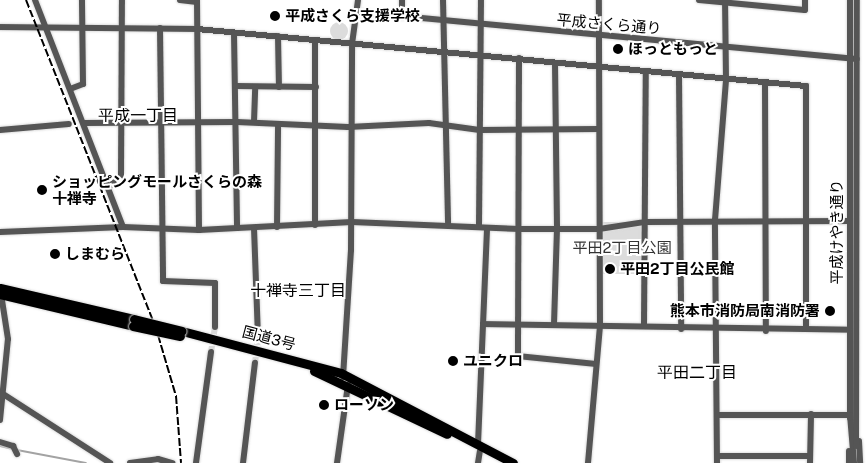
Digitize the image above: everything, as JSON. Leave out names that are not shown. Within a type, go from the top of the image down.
[{"type":"highway","name":"国道3号","points":[[0,292],[181,333],[341,373],[479,448],[502,463]]},
{"type":"highway","name":"国道3号","points":[[181,333],[298,365],[349,386],[513,463]]},
{"type":"street","points":[[35,0],[123,227]]},
{"type":"street","points":[[70,89],[83,84],[82,0]]},
{"type":"street","points":[[108,187],[121,178],[123,124],[122,0]]},
{"type":"street","points":[[180,0],[197,1],[199,230]]},
{"type":"street","points":[[337,463],[349,386],[341,373],[349,300],[352,222],[352,44],[358,12],[358,0]]},
{"type":"street","points":[[402,0],[402,17]]},
{"type":"street","points":[[443,0],[448,224]]},
{"type":"street","points":[[479,226],[481,0]]},
{"type":"street","points":[[588,463],[600,325],[599,0]]},
{"type":"street","points":[[699,0],[764,3],[805,10],[805,0]]},
{"type":"street","name":"平成けやき通り","points":[[850,0],[854,58],[861,415],[854,463]]},
{"type":"street","name":"平成けやき通り","points":[[854,463],[850,415],[850,221],[857,0]]},
{"type":"street","points":[[717,463],[715,220],[726,79],[725,1]]},
{"type":"street","name":"平成さくら通り","points":[[358,12],[443,22],[854,58]]},
{"type":"street","points":[[0,27],[197,29],[806,86],[806,329]]},
{"type":"street","points":[[160,28],[162,281],[215,283],[215,327]]},
{"type":"street","points":[[234,33],[237,122],[237,228]]},
{"type":"street","points":[[278,36],[279,87]]},
{"type":"street","points":[[315,40],[315,225]]},
{"type":"street","points":[[519,58],[520,230],[518,356],[596,364]]},
{"type":"street","points":[[554,324],[557,227],[555,62]]},
{"type":"street","points":[[644,326],[646,71]]},
{"type":"street","points":[[679,75],[681,329]]},
{"type":"street","points":[[765,83],[766,331]]},
{"type":"street","points":[[236,86],[316,87]]},
{"type":"street","points":[[254,122],[255,87]]},
{"type":"street","points":[[84,123],[254,122],[352,127],[446,124],[480,130],[599,129]]},
{"type":"street","points":[[0,130],[69,124]]},
{"type":"street","points":[[277,227],[278,124]]},
{"type":"street","points":[[0,232],[123,227],[199,230],[352,222],[448,224],[520,230],[557,227],[599,229],[645,222],[715,220],[850,221]]},
{"type":"street","points":[[254,228],[258,339]]},
{"type":"street","points":[[478,463],[487,228]]},
{"type":"street","points":[[858,258],[866,258]]},
{"type":"street","points":[[0,292],[8,339],[0,420]]},
{"type":"street","points":[[483,324],[644,326],[766,331],[806,329],[850,330]]},
{"type":"street","points":[[858,330],[866,330]]},
{"type":"street","points":[[196,463],[211,352]]},
{"type":"street","points":[[243,463],[255,363]]},
{"type":"street","points":[[2,393],[110,463]]},
{"type":"street","points":[[718,456],[810,460],[811,414]]},
{"type":"street","points":[[717,416],[850,415],[849,463]]},
{"type":"street","points":[[860,463],[861,415]]},
{"type":"street","points":[[0,442],[13,446],[17,454]]},
{"type":"street","points":[[130,463],[158,459],[172,463]]},
{"type":"green space","points":[[335,22],[343,22],[348,27],[346,38],[335,40],[330,35],[330,27]]},
{"type":"green space","name":"平田2丁目公園","points":[[598,222],[645,222],[645,274],[598,274]]},
{"type":"waterway","points":[[0,446],[12,449]]},
{"type":"waterway","points":[[17,450],[86,463]]},
{"type":"tunnel","points":[[211,352],[215,327]]},
{"type":"tunnel","points":[[255,363],[258,339]]},
{"type":"railway","points":[[26,0],[152,319]]},
{"type":"railway","points":[[158,335],[176,396],[181,463]]},
{"type":"place","name":"平成さくら支援学校","points":[[275,16]]},
{"type":"place","name":"ほっともっと","points":[[618,49]]},
{"type":"place","name":"ショッピングモールさくらの森 十禅寺","points":[[42,190]]},
{"type":"place","name":"しまむら","points":[[55,254]]},
{"type":"place","name":"平田2丁目公民館","points":[[610,269]]},
{"type":"place","name":"熊本市消防局南消防署","points":[[830,311]]},
{"type":"place","name":"ユニクロ","points":[[453,361]]},
{"type":"place","name":"ローソン","points":[[324,405]]},
{"type":"district","name":"平成一丁目","points":[[138,116]]},
{"type":"district","name":"十禅寺三丁目","points":[[298,291]]},
{"type":"district","name":"平田二丁目","points":[[697,373]]}]
